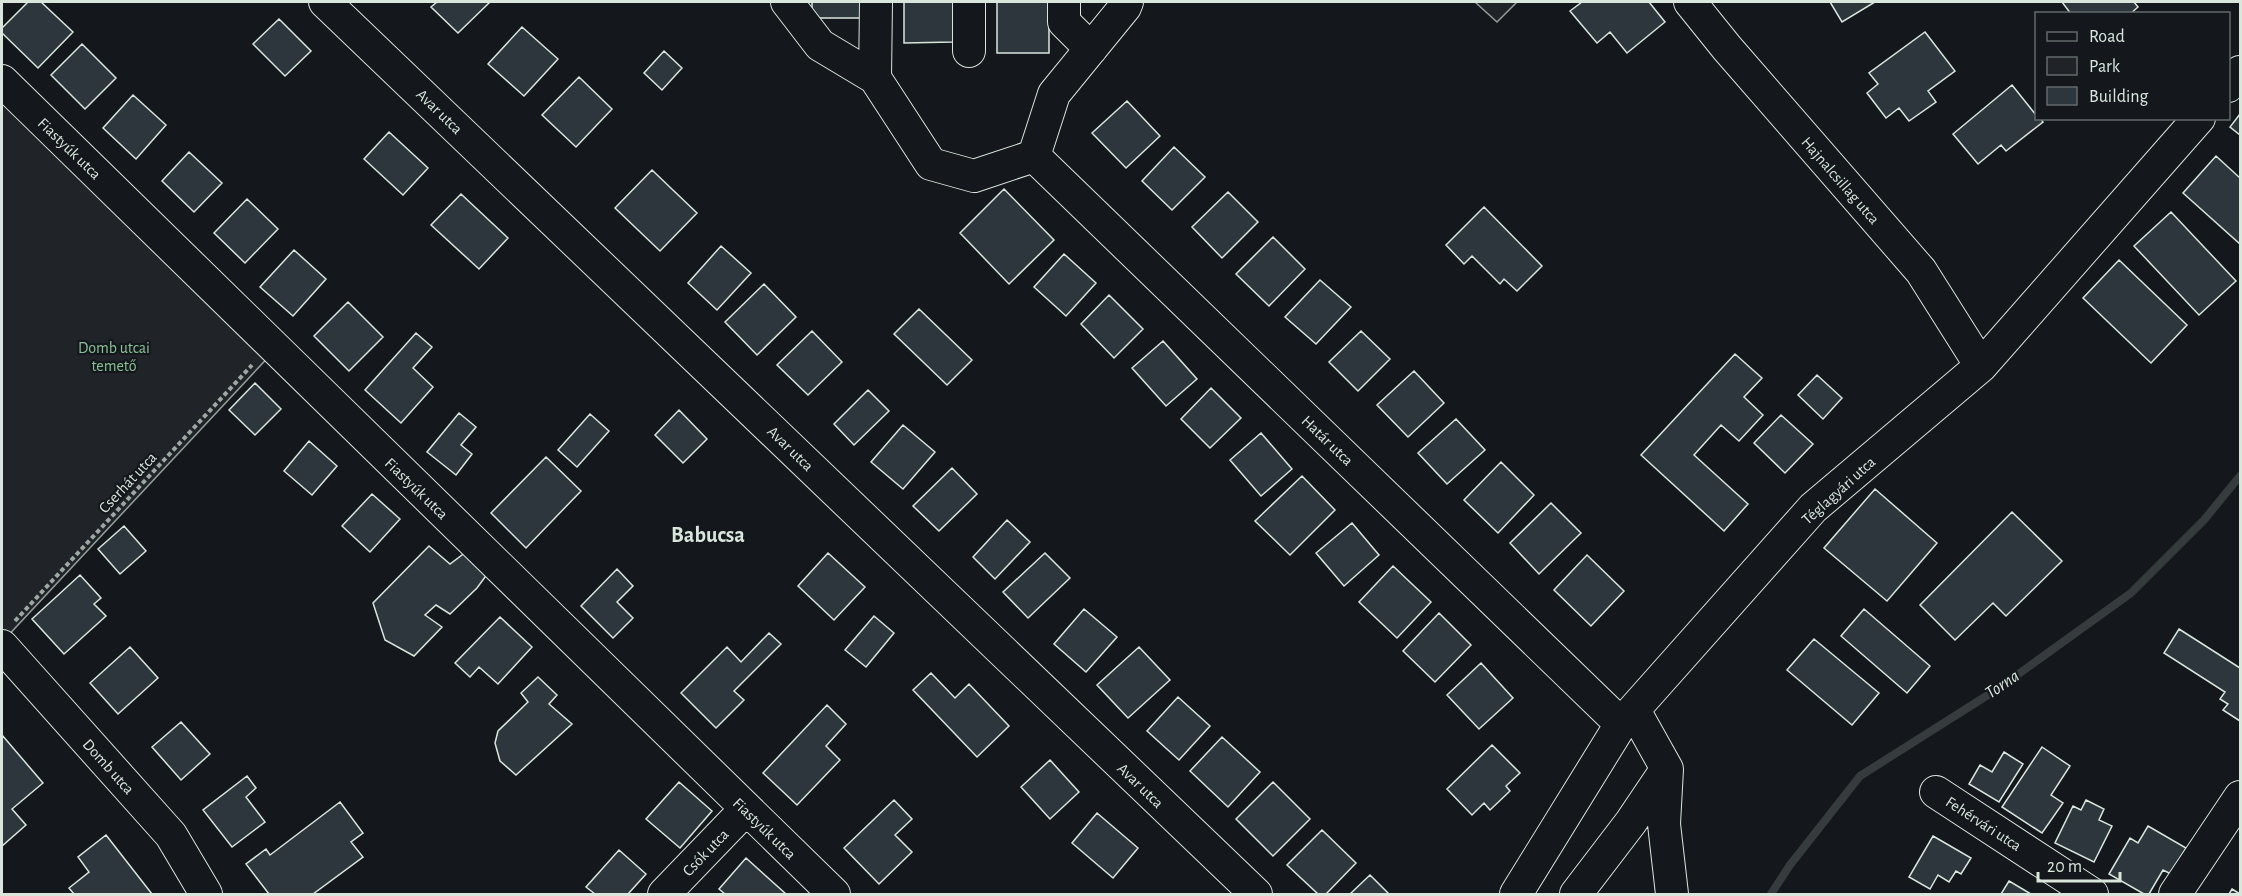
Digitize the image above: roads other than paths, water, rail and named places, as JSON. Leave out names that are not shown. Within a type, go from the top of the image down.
[{"type":"street","name":"Avar utca","points":[[326,2],[1256,894]]},
{"type":"street","points":[[787,2],[820,45],[876,78],[931,164],[974,176],[1034,156],[1054,94],[1127,2]]},
{"type":"street","points":[[876,2],[876,78]]},
{"type":"street","points":[[969,2],[969,51]]},
{"type":"street","points":[[1064,2],[1064,21],[1091,49]]},
{"type":"street","name":"Hajnalcsillag utca","points":[[1690,2],[1727,48],[1921,271],[1981,366]]},
{"type":"street","points":[[2230,85],[2241,72]]},
{"type":"street","name":"Fiastyúk utca","points":[[2,81],[745,810],[834,894]]},
{"type":"street","name":"Téglagyári utca","points":[[1516,894],[1628,717],[1813,508],[1981,366],[2197,120]]},
{"type":"street","name":"Határ utca","points":[[1034,156],[1628,717],[1667,769]]},
{"type":"street","name":"Domb utca","points":[[5,637],[171,835],[206,894]]},
{"type":"street","points":[[1576,894],[1631,822],[1667,769]]},
{"type":"street","points":[[1667,769],[1664,824],[1672,894]]},
{"type":"street","name":"Fehérvári utca","points":[[1936,792],[2092,894]]},
{"type":"street","points":[[2175,894],[2241,797]]},
{"type":"street","name":"Csók utca","points":[[664,894],[745,810]]},
{"type":"waterway","name":"Torna","points":[[1771,894],[1790,865],[1860,776],[1999,688],[2131,593],[2204,520],[2240,476]]},
{"type":"district","name":"Babucsa","points":[[708,534]]},
{"type":"park label","name":"Domb utcai temető","points":[[114,356]]}]
